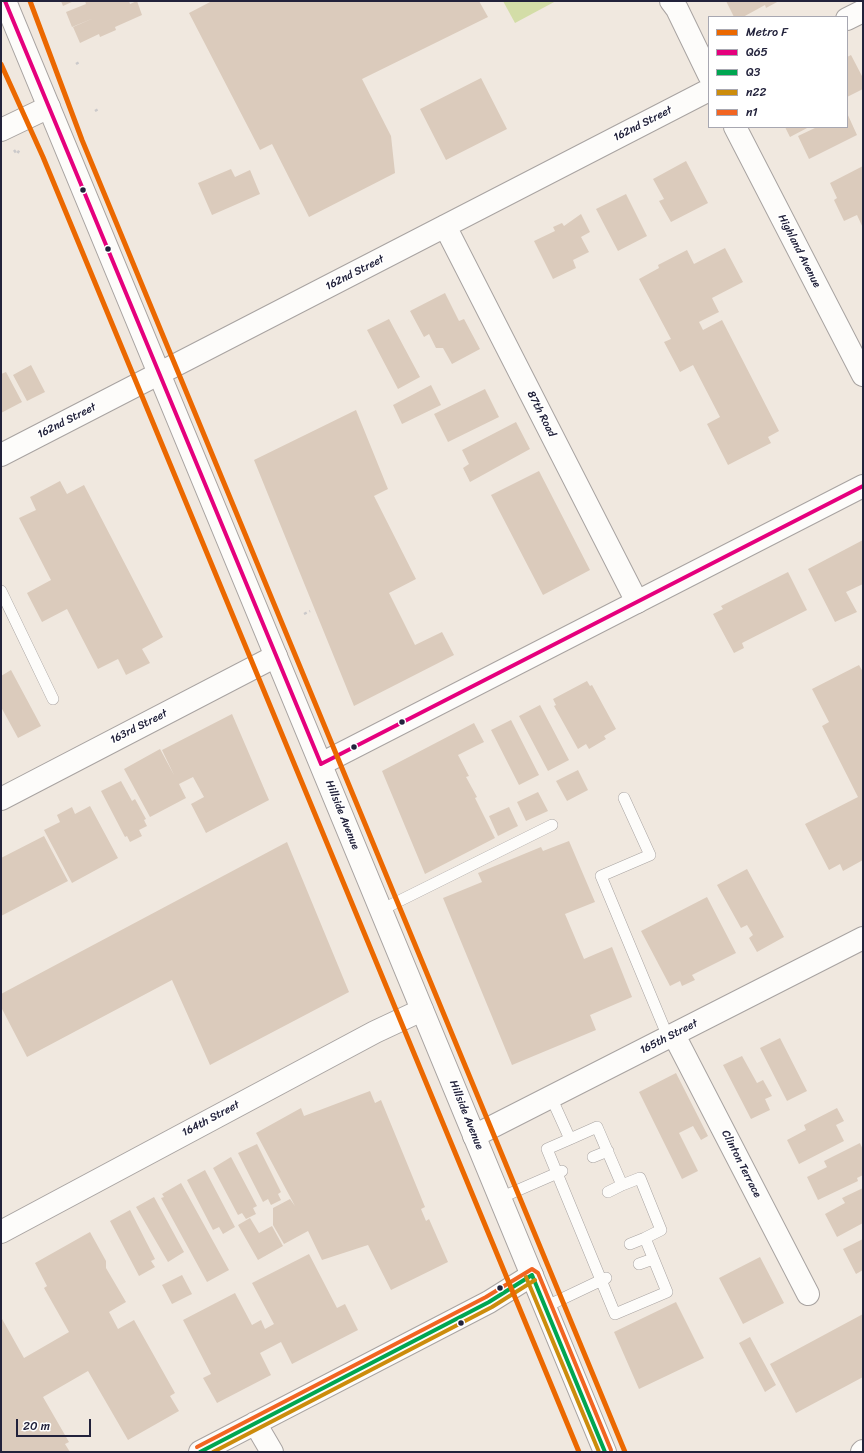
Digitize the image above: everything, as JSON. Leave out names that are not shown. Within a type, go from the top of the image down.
[{"type":"street","name":"Hillside Avenue","points":[[5,1],[605,1452]]},
{"type":"street","points":[[671,1],[677,9],[708,73]]},
{"type":"street","points":[[848,18],[863,11]]},
{"type":"street","name":"162nd Street","points":[[1,455],[708,91]]},
{"type":"street","points":[[1,130],[49,107]]},
{"type":"street","name":"Highland Avenue","points":[[736,128],[863,375]]},
{"type":"street","name":"87th Road","points":[[445,226],[636,602]]},
{"type":"street","points":[[321,764],[863,486]]},
{"type":"street","name":"163rd Street","points":[[1,798],[276,656]]},
{"type":"street","name":"165th Street","points":[[474,1136],[863,938]]},
{"type":"street","name":"164th Street","points":[[1,1232],[375,1032],[422,1010]]},
{"type":"street","name":"Clinton Terrace","points":[[671,1036],[808,1294]]},
{"type":"street","points":[[200,1452],[489,1302],[532,1275]]},
{"type":"street","points":[[255,1423],[272,1452]]},
{"type":"lane","points":[[1,591],[53,699]]},
{"type":"lane","points":[[624,798],[650,855],[601,876],[671,1036]]},
{"type":"lane","points":[[382,910],[552,825]]},
{"type":"lane","points":[[551,1097],[570,1139]]},
{"type":"lane","points":[[622,1185],[597,1127],[547,1149],[574,1207],[604,1280],[615,1314],[667,1292],[645,1238]]},
{"type":"lane","points":[[593,1157],[608,1151]]},
{"type":"lane","points":[[500,1198],[559,1172]]},
{"type":"lane","points":[[608,1192],[640,1178],[661,1230],[630,1244]]},
{"type":"lane","points":[[639,1264],[653,1258]]},
{"type":"lane","points":[[545,1307],[604,1280]]},
{"type":"path","points":[[76,64],[80,61]]},
{"type":"path","points":[[95,111],[100,108]]},
{"type":"path","points":[[304,614],[310,610]]},
{"type":"green space","points":[[503,1],[556,1],[515,23]]},
{"type":"building","points":[[61,1],[74,1],[63,6]]},
{"type":"building","points":[[85,1],[129,1],[130,4],[137,1],[142,15],[115,27],[116,30],[100,37],[99,34],[80,43],[73,27],[94,18],[72,27],[66,12],[86,4]]},
{"type":"building","points":[[212,1],[479,1],[488,17],[362,79],[391,136],[395,173],[309,217],[272,144],[260,150],[189,13]]},
{"type":"building","points":[[726,1],[779,1],[766,8],[765,5],[745,16],[734,16]]},
{"type":"building","points":[[851,55],[863,78],[863,89],[848,96],[848,56]]},
{"type":"building","points":[[481,78],[507,129],[446,160],[420,109]]},
{"type":"building","points":[[848,115],[857,135],[809,159],[798,136],[815,128],[848,128]]},
{"type":"building","points":[[786,128],[807,128],[790,137]]},
{"type":"building","points":[[686,161],[708,203],[671,222],[659,201],[664,199],[653,179]]},
{"type":"building","points":[[863,166],[863,228],[857,215],[844,221],[834,200],[837,198],[830,183]]},
{"type":"building","points":[[231,169],[235,177],[250,170],[260,194],[212,215],[198,183]]},
{"type":"building","points":[[626,194],[647,236],[618,251],[596,209]]},
{"type":"building","points":[[581,214],[590,232],[581,237],[589,252],[573,260],[576,268],[553,279],[534,241],[555,231],[553,227],[562,223],[564,226]]},
{"type":"building","points":[[725,248],[743,282],[712,298],[719,312],[699,322],[703,330],[722,320],[779,431],[768,437],[771,443],[728,465],[707,424],[720,417],[693,365],[680,372],[664,342],[671,339],[639,279],[659,268],[658,265],[687,250],[694,264]]},
{"type":"building","points":[[445,293],[459,321],[464,319],[480,349],[452,364],[443,348],[436,348],[429,334],[424,337],[410,311]]},
{"type":"building","points":[[389,319],[420,377],[398,389],[367,330]]},
{"type":"building","points":[[31,365],[45,392],[27,401],[13,375]]},
{"type":"building","points":[[6,372],[22,402],[1,413],[1,374]]},
{"type":"building","points":[[431,385],[441,405],[402,424],[393,405]]},
{"type":"building","points":[[485,389],[499,417],[448,442],[434,414]]},
{"type":"building","points":[[356,410],[388,489],[374,496],[416,579],[389,593],[415,645],[442,632],[454,655],[354,706],[254,460]]},
{"type":"building","points":[[516,422],[530,449],[470,482],[463,468],[469,464],[462,450]]},
{"type":"building","points":[[539,471],[590,570],[543,595],[491,495]]},
{"type":"building","points":[[60,481],[67,494],[84,485],[163,637],[142,649],[150,663],[126,675],[118,659],[98,669],[67,609],[42,622],[27,593],[51,580],[19,518],[36,510],[30,497]]},
{"type":"building","points":[[863,540],[863,584],[846,592],[857,612],[835,622],[808,569]]},
{"type":"building","points":[[788,572],[807,610],[742,643],[744,648],[734,653],[713,614],[723,609],[721,606]]},
{"type":"building","points":[[859,665],[863,672],[863,860],[843,871],[840,864],[829,870],[805,824],[858,797],[822,726],[829,722],[812,689]]},
{"type":"building","points":[[11,670],[41,726],[18,738],[1,707],[1,676]]},
{"type":"building","points":[[587,681],[590,686],[592,685],[616,729],[604,736],[606,739],[589,749],[586,744],[578,749],[554,706],[556,705],[553,699]]},
{"type":"building","points":[[540,705],[569,760],[548,771],[519,716]]},
{"type":"building","points":[[232,714],[269,800],[206,833],[191,804],[204,797],[193,777],[179,784],[186,798],[150,817],[124,769],[160,749],[174,775],[162,750]]},
{"type":"building","points":[[511,720],[539,775],[519,785],[491,730]]},
{"type":"building","points":[[474,723],[484,742],[458,755],[469,776],[466,777],[477,797],[475,798],[495,838],[425,874],[382,771]]},
{"type":"building","points":[[578,770],[588,790],[567,801],[556,781]]},
{"type":"building","points":[[121,781],[132,801],[135,799],[146,819],[144,820],[147,826],[139,830],[142,836],[130,842],[127,836],[125,837],[101,791]]},
{"type":"building","points":[[538,792],[548,811],[526,821],[517,802]]},
{"type":"building","points":[[90,806],[118,858],[72,883],[44,830],[60,822],[57,815],[72,807],[75,814]]},
{"type":"building","points":[[509,807],[518,826],[498,836],[489,816]]},
{"type":"building","points":[[44,836],[68,881],[1,916],[1,858]]},
{"type":"building","points":[[569,841],[595,902],[565,914],[584,959],[612,947],[632,997],[590,1015],[596,1030],[512,1065],[443,898],[482,882],[478,873],[541,847],[543,851]]},
{"type":"building","points":[[287,842],[349,992],[210,1065],[172,980],[27,1057],[1,1007],[1,994]]},
{"type":"building","points":[[747,869],[784,937],[757,952],[749,938],[753,935],[747,925],[741,928],[717,885]]},
{"type":"building","points":[[707,897],[736,953],[692,975],[695,980],[682,986],[680,981],[670,986],[641,931]]},
{"type":"building","points":[[780,1038],[807,1091],[787,1101],[760,1048]]},
{"type":"building","points":[[742,1056],[757,1083],[763,1080],[772,1096],[765,1099],[770,1110],[751,1119],[723,1065]]},
{"type":"building","points":[[676,1073],[708,1136],[701,1140],[693,1126],[679,1133],[698,1171],[682,1179],[639,1092]]},
{"type":"building","points":[[370,1091],[375,1103],[381,1100],[425,1207],[421,1209],[426,1221],[429,1219],[448,1262],[391,1290],[368,1245],[322,1260],[308,1231],[284,1244],[273,1225],[273,1208],[290,1199],[295,1206],[256,1133],[301,1108],[304,1116]]},
{"type":"building","points":[[837,1108],[844,1121],[836,1125],[844,1141],[799,1164],[787,1140],[806,1130],[804,1125]]},
{"type":"building","points":[[860,1143],[863,1150],[863,1175],[857,1178],[858,1181],[818,1200],[807,1177],[827,1167],[824,1161]]},
{"type":"building","points":[[257,1144],[281,1192],[278,1194],[281,1200],[271,1205],[268,1199],[263,1202],[238,1153]]},
{"type":"building","points":[[231,1157],[257,1206],[253,1208],[256,1214],[246,1219],[242,1213],[238,1215],[213,1168]]},
{"type":"building","points":[[205,1170],[235,1227],[223,1234],[219,1227],[213,1230],[187,1180]]},
{"type":"building","points":[[181,1183],[229,1270],[207,1282],[161,1198],[164,1197],[162,1194]]},
{"type":"building","points":[[863,1188],[863,1223],[837,1237],[825,1214],[845,1203],[842,1198]]},
{"type":"building","points":[[154,1197],[184,1252],[168,1262],[136,1207]]},
{"type":"building","points":[[130,1210],[155,1259],[151,1261],[155,1267],[139,1276],[110,1221]]},
{"type":"building","points":[[250,1218],[259,1233],[272,1226],[283,1246],[258,1260],[238,1225]]},
{"type":"building","points":[[90,1232],[106,1261],[106,1268],[126,1302],[109,1312],[118,1329],[134,1320],[175,1393],[170,1396],[179,1411],[128,1440],[88,1371],[43,1397],[69,1442],[65,1444],[70,1452],[1,1452],[1,1317],[24,1358],[69,1332],[44,1288],[47,1286],[35,1263]]},
{"type":"building","points":[[863,1239],[863,1270],[856,1274],[843,1249]]},
{"type":"building","points":[[309,1254],[337,1308],[345,1304],[358,1330],[292,1364],[281,1342],[260,1353],[271,1375],[217,1403],[203,1378],[211,1374],[183,1320],[235,1293],[252,1325],[261,1320],[265,1329],[274,1324],[252,1283]]},
{"type":"building","points":[[760,1257],[784,1303],[743,1324],[719,1278]]},
{"type":"building","points":[[182,1275],[192,1294],[172,1304],[162,1285]]},
{"type":"building","points":[[676,1302],[704,1358],[639,1389],[614,1332]]},
{"type":"building","points":[[863,1314],[863,1377],[796,1413],[770,1364]]},
{"type":"building","points":[[750,1337],[776,1385],[765,1392],[739,1343]]},
{"type":"metro line","name":"F","points":[[30,1],[82,140],[625,1452]]},
{"type":"metro line","name":"F","points":[[1,64],[43,157],[579,1452]]},
{"type":"transit line","name":"Q65","points":[[5,1],[321,764]]},
{"type":"transit line","name":"Q65","points":[[321,764],[863,486]]},
{"type":"transit line","name":"n1","points":[[197,1447],[486,1297],[532,1269],[538,1273],[611,1450]]},
{"type":"transit line","name":"Q3","points":[[532,1275],[605,1452]]},
{"type":"transit line","name":"Q3","points":[[200,1452],[489,1302],[532,1275]]},
{"type":"transit line","name":"n22","points":[[526,1277],[599,1452]]},
{"type":"transit line","name":"n22","points":[[213,1452],[492,1307],[535,1280]]}]
